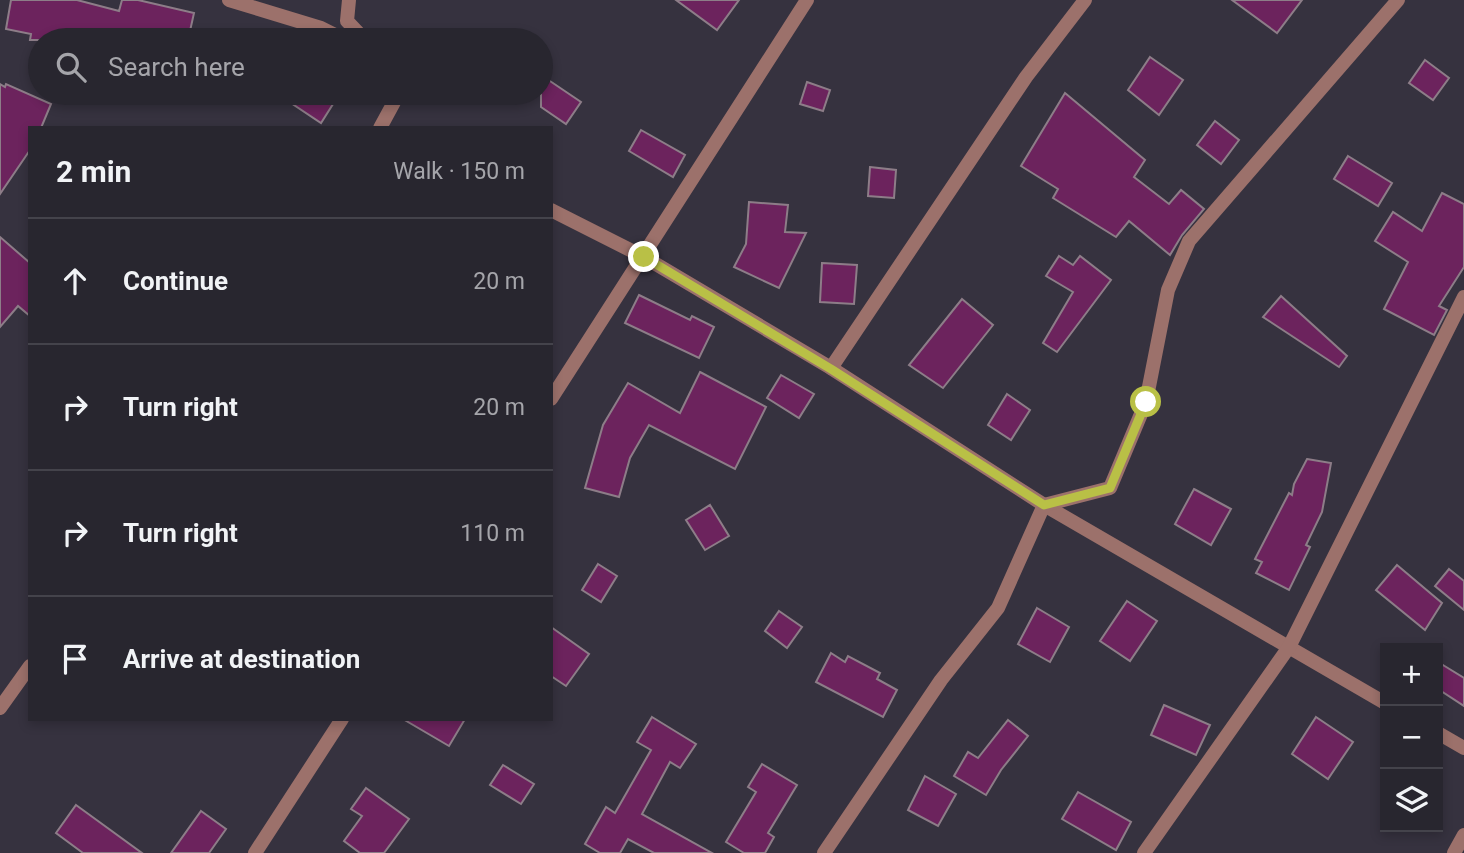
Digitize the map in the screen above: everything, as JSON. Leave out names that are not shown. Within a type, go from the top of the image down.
[{"type":"street","points":[[229,0],[321,28]]},
{"type":"street","points":[[349,0],[348,21],[354,28]]},
{"type":"street","points":[[553,396],[807,0]]},
{"type":"street","points":[[831,369],[1026,78],[1085,0]]},
{"type":"street","points":[[1044,505],[1110,488],[1146,402],[1168,290],[1189,241],[1398,0]]},
{"type":"street","points":[[381,126],[392,105]]},
{"type":"street","points":[[553,212],[644,257],[831,369],[1044,505],[1380,699]]},
{"type":"street","points":[[1144,853],[1289,647],[1464,297]]},
{"type":"street","points":[[824,853],[941,680],[998,607],[1044,505]]},
{"type":"street","points":[[0,708],[28,669]]},
{"type":"street","points":[[255,853],[341,721]]},
{"type":"street","points":[[1443,736],[1464,748]]},
{"type":"street","points":[[1454,853],[1464,835]]},
{"type":"building","points":[[11,0],[77,0],[119,11],[122,0],[138,0],[194,13],[191,28],[28,28],[28,33],[6,29]]},
{"type":"building","points":[[676,0],[739,0],[717,30]]},
{"type":"building","points":[[1232,0],[1302,0],[1277,33]]},
{"type":"building","points":[[1150,57],[1183,80],[1159,115],[1128,90]]},
{"type":"building","points":[[1425,60],[1449,78],[1433,100],[1409,83]]},
{"type":"building","points":[[807,82],[830,90],[823,111],[800,104]]},
{"type":"building","points":[[553,83],[581,102],[566,124],[541,107],[553,105]]},
{"type":"building","points":[[0,84],[5,87],[6,84],[28,94],[28,105],[51,105],[42,126],[28,126],[28,153],[0,194]]},
{"type":"building","points":[[1065,93],[1145,160],[1134,177],[1169,204],[1181,190],[1204,209],[1182,235],[1170,255],[1129,221],[1116,237],[1053,198],[1058,189],[1021,166]]},
{"type":"building","points":[[294,105],[332,105],[321,123]]},
{"type":"building","points":[[1215,121],[1239,140],[1221,164],[1197,145]]},
{"type":"building","points":[[641,130],[685,155],[673,177],[629,151]]},
{"type":"building","points":[[1348,156],[1392,183],[1378,206],[1334,179]]},
{"type":"building","points":[[870,167],[896,170],[894,198],[868,196]]},
{"type":"building","points":[[1442,193],[1464,204],[1464,267],[1439,306],[1447,310],[1434,335],[1384,309],[1408,262],[1375,241],[1393,212],[1422,231]]},
{"type":"building","points":[[749,202],[788,205],[785,232],[806,233],[779,288],[734,267],[746,244]]},
{"type":"building","points":[[0,237],[28,261],[28,314],[18,306],[0,327]]},
{"type":"building","points":[[1059,256],[1073,265],[1080,256],[1111,280],[1057,352],[1043,343],[1073,292],[1046,276]]},
{"type":"building","points":[[822,263],[857,265],[854,304],[820,302]]},
{"type":"building","points":[[639,295],[690,320],[692,316],[714,327],[699,358],[625,323]]},
{"type":"building","points":[[1281,296],[1347,356],[1339,367],[1263,317]]},
{"type":"building","points":[[962,299],[993,325],[943,388],[909,365]]},
{"type":"building","points":[[700,372],[766,407],[735,469],[649,425],[630,458],[619,497],[585,488],[603,425],[628,383],[680,413]]},
{"type":"building","points":[[781,375],[814,394],[799,418],[767,398]]},
{"type":"building","points":[[1007,394],[1030,410],[1011,440],[988,425]]},
{"type":"building","points":[[1307,459],[1331,463],[1322,512],[1306,545],[1310,547],[1289,590],[1256,573],[1262,562],[1255,559],[1289,493],[1292,495],[1294,484]]},
{"type":"building","points":[[1194,489],[1231,509],[1211,545],[1175,524]]},
{"type":"building","points":[[710,505],[729,536],[705,550],[686,520]]},
{"type":"building","points":[[598,564],[617,576],[601,602],[582,590]]},
{"type":"building","points":[[1397,565],[1442,603],[1425,630],[1376,590]]},
{"type":"building","points":[[1449,569],[1464,581],[1464,610],[1435,586]]},
{"type":"building","points":[[1127,601],[1157,621],[1130,661],[1100,641]]},
{"type":"building","points":[[1037,608],[1069,627],[1050,662],[1018,644]]},
{"type":"building","points":[[779,611],[802,627],[787,648],[765,631]]},
{"type":"building","points":[[553,628],[589,654],[566,686],[553,677]]},
{"type":"building","points":[[831,653],[845,662],[848,656],[880,673],[877,679],[897,690],[883,717],[816,682]]},
{"type":"building","points":[[1443,665],[1464,678],[1464,706],[1443,692]]},
{"type":"building","points":[[1164,705],[1210,725],[1196,755],[1151,735]]},
{"type":"building","points":[[652,717],[696,744],[680,768],[670,762],[642,814],[712,853],[654,853],[628,839],[620,853],[600,853],[585,844],[606,807],[615,813],[651,750],[637,742]]},
{"type":"building","points":[[1316,717],[1353,742],[1328,779],[1292,754]]},
{"type":"building","points":[[1008,720],[1028,736],[1001,770],[986,795],[954,776],[968,752],[978,758]]},
{"type":"building","points":[[406,721],[464,721],[449,746]]},
{"type":"building","points":[[762,764],[797,785],[768,833],[774,837],[765,853],[744,853],[726,842],[756,792],[748,787]]},
{"type":"building","points":[[503,765],[534,784],[521,804],[490,785]]},
{"type":"building","points":[[925,776],[956,794],[938,826],[908,810]]},
{"type":"building","points":[[366,788],[409,819],[384,853],[360,853],[344,841],[362,816],[351,809]]},
{"type":"building","points":[[1078,792],[1131,822],[1116,850],[1062,819]]},
{"type":"building","points":[[76,805],[142,853],[83,853],[56,833]]},
{"type":"building","points":[[201,811],[226,829],[209,853],[171,853]]},
{"type":"route","points":[[644,257],[831,369],[1044,505],[1110,488],[1146,402]]}]
